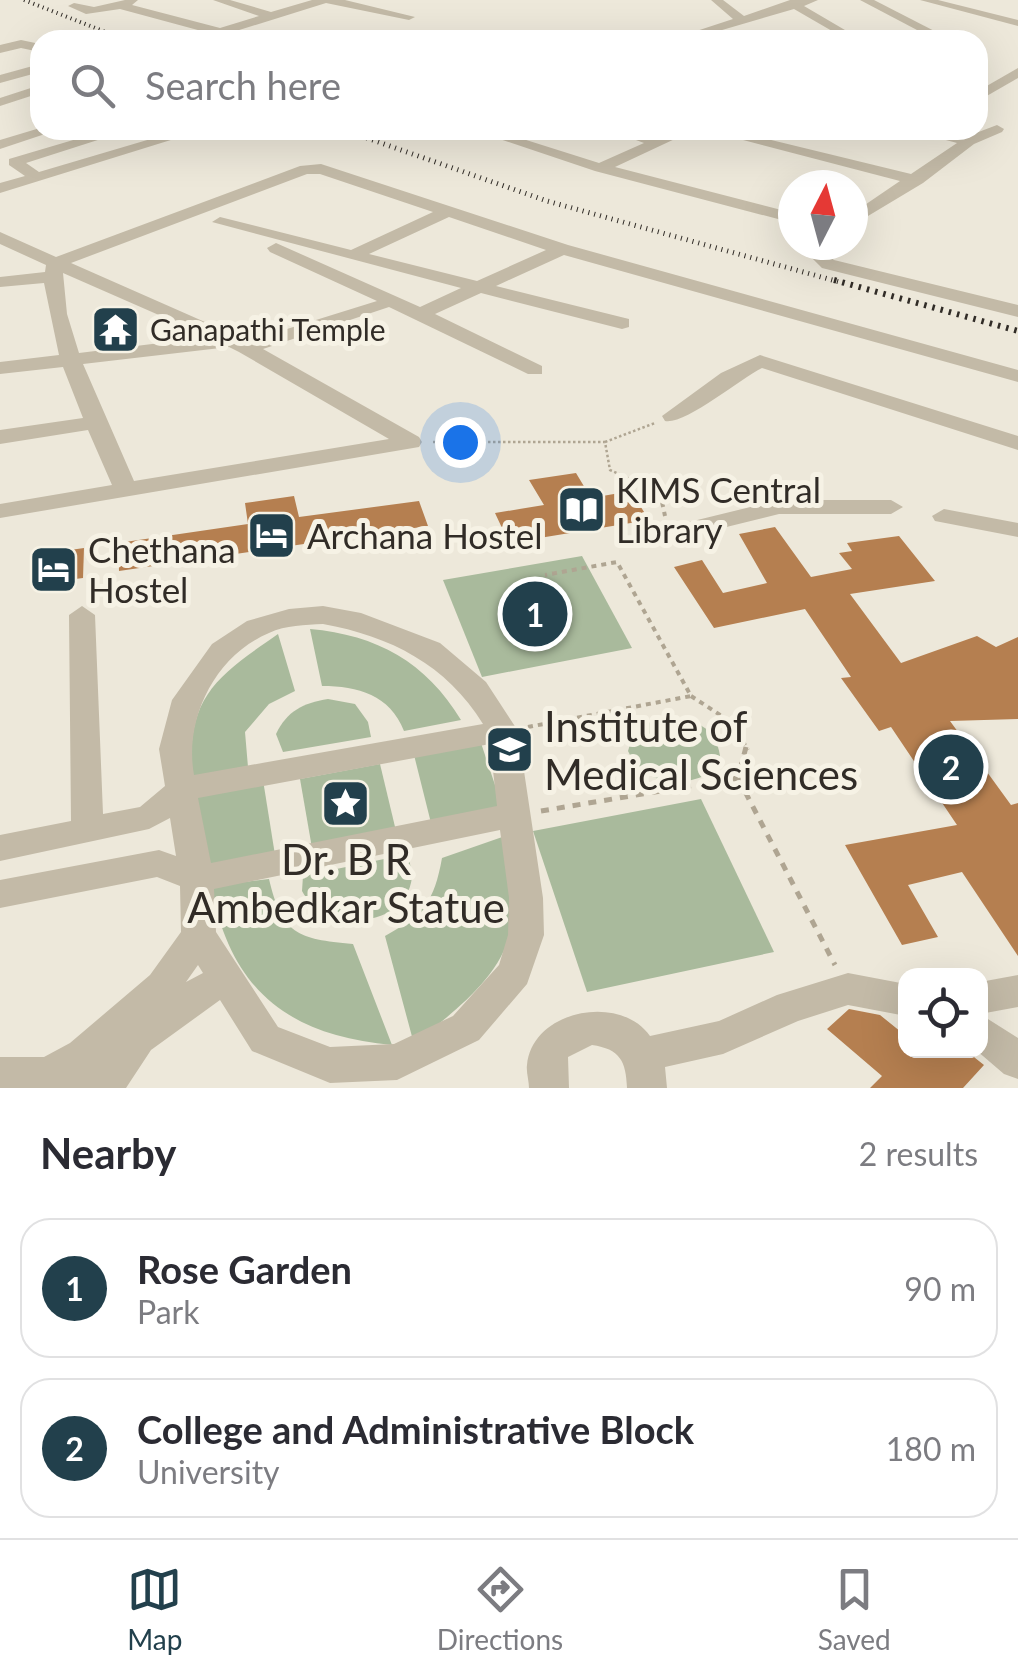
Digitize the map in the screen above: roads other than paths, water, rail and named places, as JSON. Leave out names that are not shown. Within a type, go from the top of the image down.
[{"type":"street","points":[[97,0],[72,7],[86,11],[138,0]]},
{"type":"street","points":[[218,0],[274,16]]},
{"type":"street","points":[[223,30],[326,0],[409,17]]},
{"type":"street","points":[[716,0],[741,20]]},
{"type":"street","points":[[778,0],[807,3],[842,30]]},
{"type":"street","points":[[865,0],[920,30]]},
{"type":"street","points":[[925,0],[1018,23]]},
{"type":"street","points":[[980,0],[1018,10]]},
{"type":"street","points":[[708,30],[807,3]]},
{"type":"street","points":[[119,5],[209,30]]},
{"type":"street","points":[[973,24],[989,16]]},
{"type":"street","points":[[0,49],[30,45]]},
{"type":"street","points":[[1002,69],[1018,72]]},
{"type":"street","points":[[0,78],[30,70]]},
{"type":"street","points":[[988,90],[1018,72]]},
{"type":"street","points":[[0,102],[30,92]]},
{"type":"street","points":[[21,95],[30,99]]},
{"type":"street","points":[[988,125],[1018,135]]},
{"type":"street","points":[[988,133],[996,130]]},
{"type":"street","points":[[0,144],[30,136]]},
{"type":"street","points":[[7,158],[81,140]]},
{"type":"street","points":[[0,188],[155,140]]},
{"type":"street","points":[[512,140],[600,168],[778,214]]},
{"type":"street","points":[[646,140],[658,144]]},
{"type":"street","points":[[600,168],[666,140]]},
{"type":"street","points":[[753,140],[918,180]]},
{"type":"street","points":[[964,140],[969,141]]},
{"type":"street","points":[[868,211],[918,180],[969,141]]},
{"type":"street","points":[[7,158],[37,177]]},
{"type":"street","points":[[6,283],[53,270],[305,168],[321,169],[562,249],[1018,376]]},
{"type":"street","points":[[354,255],[448,211]]},
{"type":"street","points":[[193,212],[535,370]]},
{"type":"street","points":[[220,222],[622,324]]},
{"type":"street","points":[[0,237],[53,270],[239,344],[411,442],[0,512]]},
{"type":"street","points":[[420,314],[562,249]]},
{"type":"street","points":[[823,260],[1018,312]]},
{"type":"street","points":[[53,270],[71,357],[126,490]]},
{"type":"street","points":[[0,368],[71,357],[239,344],[380,306]]},
{"type":"street","points":[[673,416],[760,361],[1018,443]]},
{"type":"street","points":[[0,437],[97,422]]},
{"type":"street","points":[[657,538],[779,507],[892,507]]},
{"type":"street","points":[[944,516],[1018,530]]},
{"type":"street","points":[[82,615],[87,830]]},
{"type":"street","points":[[323,615],[361,622],[430,650],[476,688],[504,732],[526,934],[514,973],[466,1028],[396,1062],[330,1065],[265,1039],[198,934],[195,878],[182,789],[174,749],[182,706],[222,651],[257,627],[288,618],[323,615]]},
{"type":"street","points":[[0,848],[150,817],[182,789],[504,732]]},
{"type":"street","points":[[0,894],[159,863],[195,878],[515,815]]},
{"type":"street","points":[[0,1088],[65,1081],[83,1055],[163,986],[198,934]]},
{"type":"street","points":[[106,1088],[126,1053],[166,1012],[225,979]]},
{"type":"street","points":[[549,1088],[546,1060],[566,1034],[599,1027],[616,1031],[644,1071],[790,1006],[848,989],[898,998]]},
{"type":"street","points":[[988,997],[1018,991]]},
{"type":"street","points":[[988,1037],[1018,1061]]},
{"type":"street","points":[[0,1075],[65,1081]]},
{"type":"railway","points":[[24,0],[100,30]]},
{"type":"railway","points":[[373,140],[547,201],[843,283]]},
{"type":"railway","points":[[834,280],[1018,331]]},
{"type":"place","name":"Ganapathi Temple","points":[[115,329]]},
{"type":"place","name":"KIMS Central Library","points":[[581,509]]},
{"type":"place","name":"Archana Hostel","points":[[272,535]]},
{"type":"place","name":"Chethana Hostel","points":[[53,569]]},
{"type":"place","name":"Rose Garden","points":[[535,614]]},
{"type":"place","name":"Institute of Medical Sciences","points":[[509,750]]},
{"type":"place","name":"College and Administrative Block","points":[[951,767]]},
{"type":"place","name":"Dr. B R Ambedkar Statue","points":[[346,803]]}]
